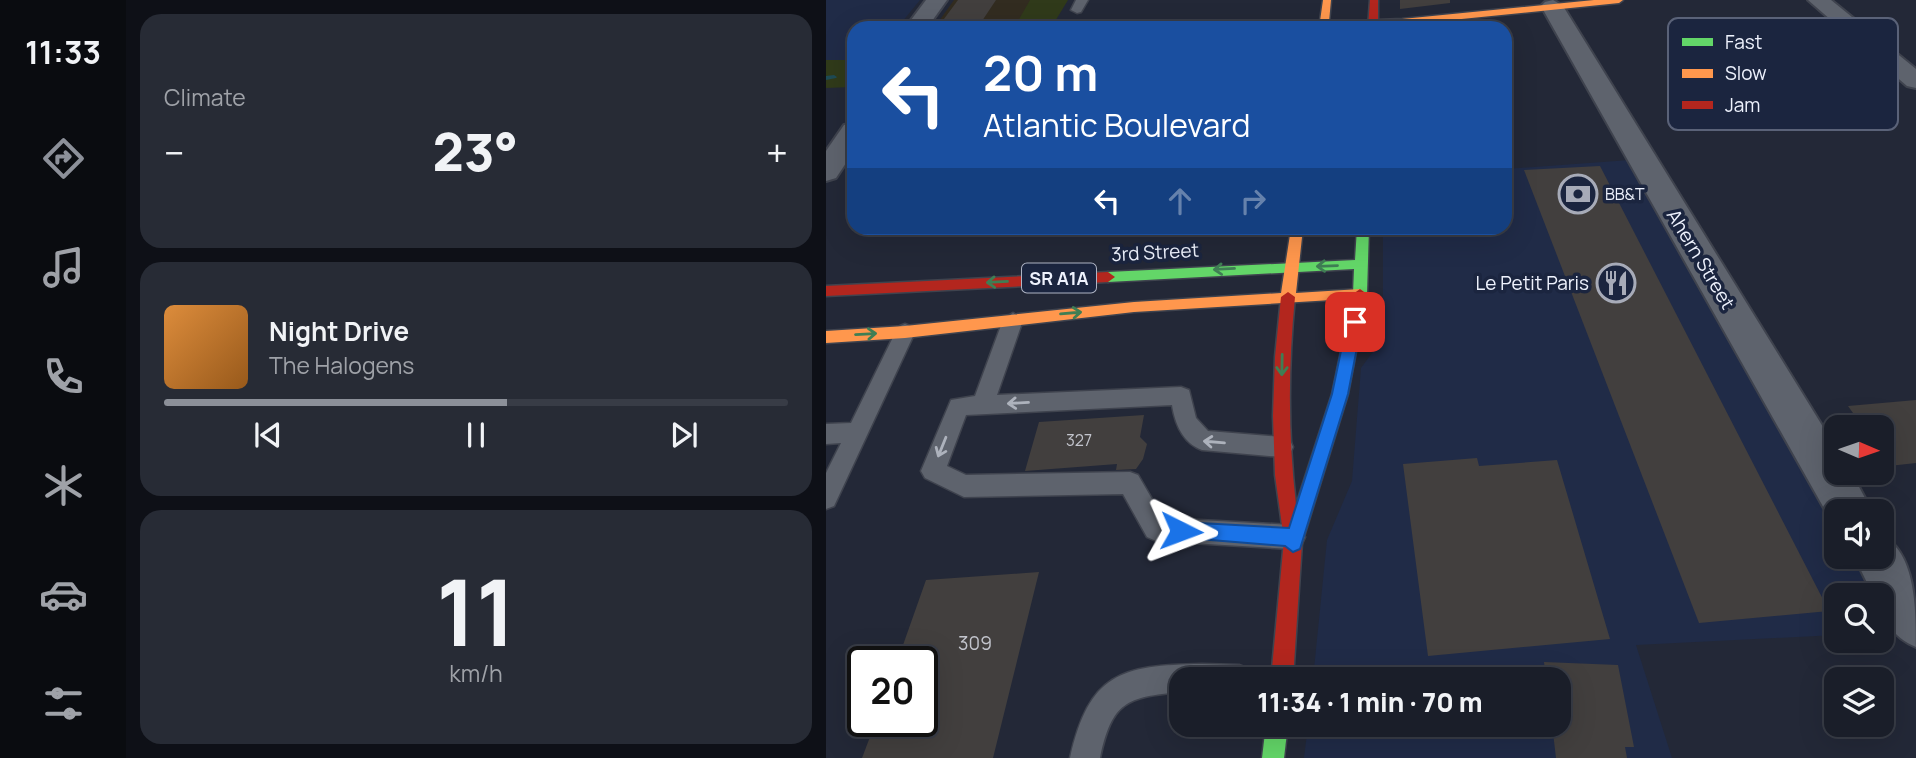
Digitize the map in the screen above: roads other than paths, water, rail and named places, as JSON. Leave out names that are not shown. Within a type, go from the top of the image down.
[{"type":"main road","points":[[1325,21],[1327,0]]},
{"type":"main road","points":[[1373,21],[1374,0]]},
{"type":"main road","points":[[1418,21],[1608,1]]},
{"type":"main road","points":[[1283,667],[1292,540],[1282,447],[1282,338],[1296,235]]},
{"type":"main road","points":[[1292,540],[1340,394],[1360,294],[1363,235]]},
{"type":"main road","name":"3rd Street","points":[[826,291],[1361,264]]},
{"type":"main road","name":"SR A1A","points":[[826,337],[1288,297],[1360,294]]},
{"type":"main road","points":[[1273,758],[1275,737]]},
{"type":"street","points":[[921,21],[937,0]]},
{"type":"street","points":[[1818,0],[1840,18]]},
{"type":"street","name":"Ahern Street","points":[[1552,6],[1843,499]]},
{"type":"street","points":[[1898,66],[1916,81]]},
{"type":"street","points":[[826,173],[847,142]]},
{"type":"street","points":[[1885,569],[1916,622]]},
{"type":"lane","points":[[983,405],[1013,320]]},
{"type":"lane","points":[[826,498],[905,332]]},
{"type":"lane","points":[[1282,447],[1202,440],[1185,422],[1181,396],[959,406],[933,471],[964,486],[1130,483],[1156,529],[1292,540]]},
{"type":"lane","points":[[826,435],[858,432]]},
{"type":"lane","points":[[1085,758],[1096,715],[1112,696],[1133,686],[1169,679]]},
{"type":"waterway","points":[[826,78],[834,77]]},
{"type":"place","name":"BB&T","points":[[1578,194]]},
{"type":"place","name":"Le Petit Paris","points":[[1616,283]]}]
